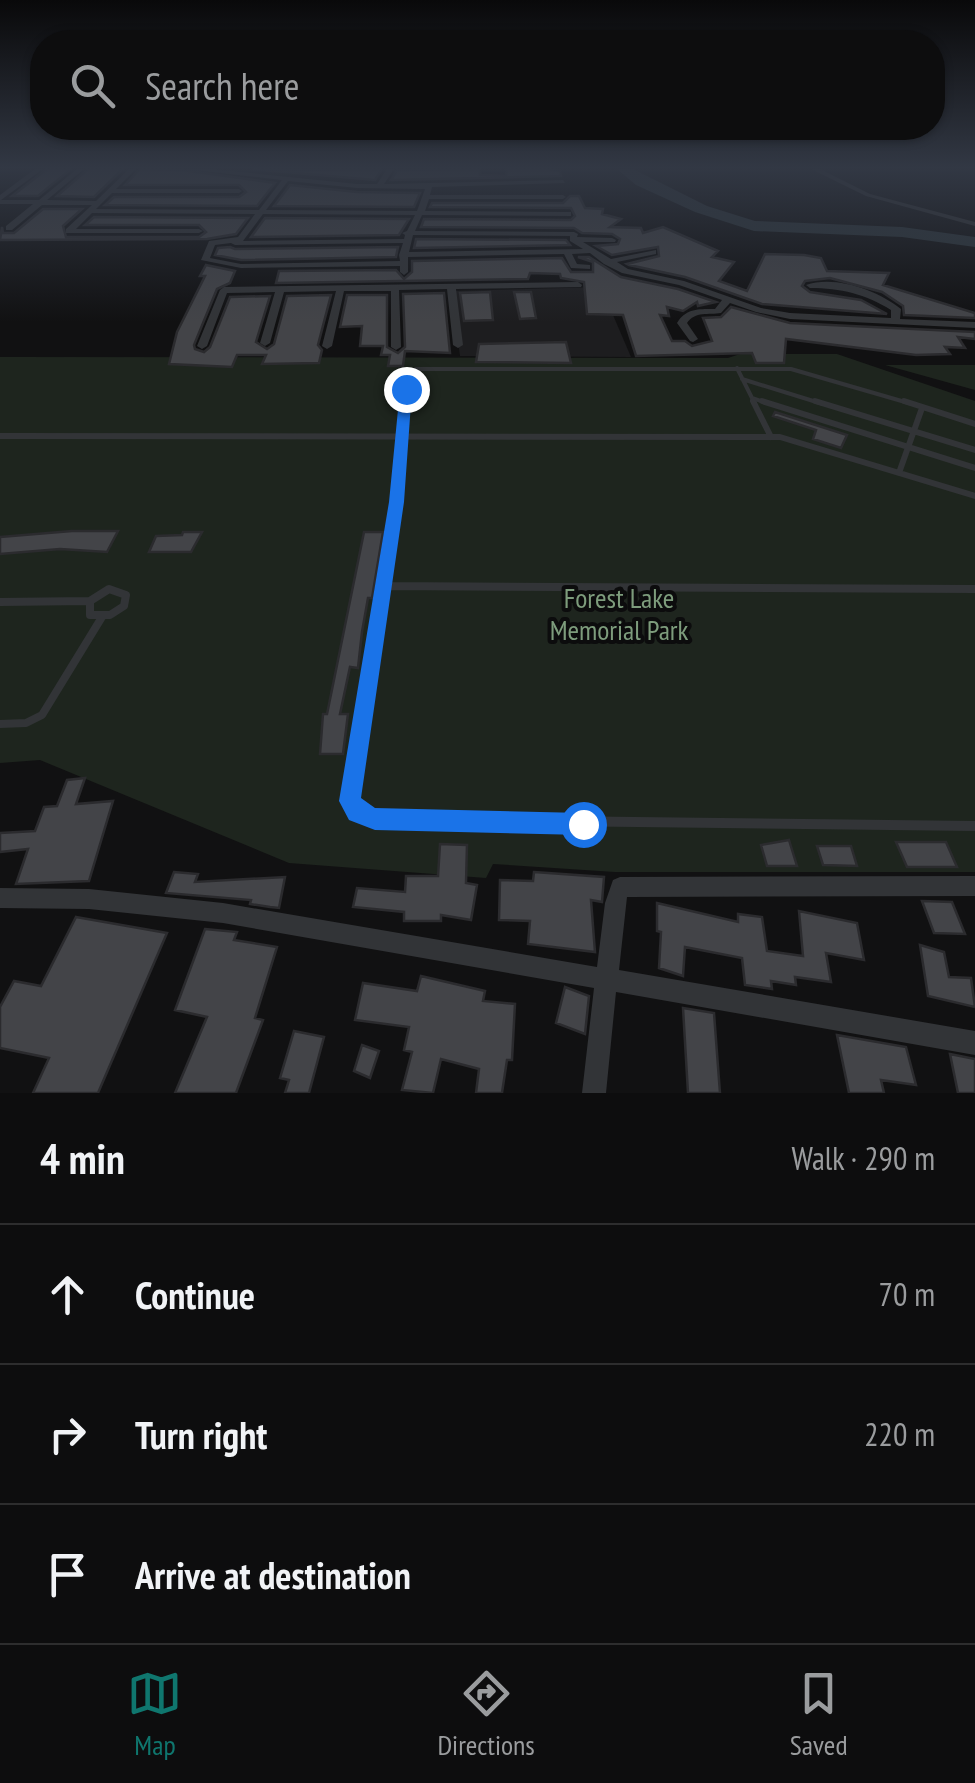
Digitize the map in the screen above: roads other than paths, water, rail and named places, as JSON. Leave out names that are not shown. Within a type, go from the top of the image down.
[{"type":"street","points":[[9,228],[19,220]]},
{"type":"street","points":[[80,220],[69,230],[199,231]]},
{"type":"street","points":[[230,242],[240,239],[256,220]]},
{"type":"street","points":[[399,286],[404,276],[405,237],[415,220]]},
{"type":"street","points":[[569,220],[573,236],[588,251],[625,272],[681,282],[790,316],[975,325]]},
{"type":"street","points":[[344,241],[350,230]]},
{"type":"street","points":[[588,251],[241,266],[205,260],[212,244],[230,242],[573,236],[612,240]]},
{"type":"street","points":[[607,262],[653,252]]},
{"type":"street","points":[[568,254],[574,266],[588,268]]},
{"type":"street","points":[[202,346],[224,290],[578,284]]},
{"type":"street","points":[[810,284],[869,291],[896,309],[895,320]]},
{"type":"street","points":[[326,346],[341,287]]},
{"type":"street","points":[[386,287],[394,290],[396,347]]},
{"type":"street","points":[[450,287],[458,345]]},
{"type":"street","points":[[265,343],[281,288]]},
{"type":"street","points":[[692,339],[682,323],[684,318],[692,312],[718,311],[728,299]]},
{"type":"street","points":[[594,1093],[616,891],[620,887],[975,886]]},
{"type":"street","points":[[0,898],[88,899],[222,913],[975,1043]]},
{"type":"lane","points":[[737,368],[770,436]]},
{"type":"lane","points":[[975,424],[804,371],[416,369],[408,377],[385,586],[350,801],[357,812],[375,819],[975,826]]},
{"type":"lane","points":[[742,378],[975,450]]},
{"type":"lane","points":[[752,398],[975,468]]},
{"type":"lane","points":[[900,470],[922,408]]},
{"type":"lane","points":[[0,436],[770,436],[790,438],[900,470],[975,496]]},
{"type":"lane","points":[[385,586],[975,589]]},
{"type":"lane","points":[[0,602],[90,601],[109,589],[126,595],[118,611],[102,617],[90,615],[90,601]]},
{"type":"lane","points":[[0,724],[34,720],[49,707],[102,617]]},
{"type":"waterway","points":[[735,220],[754,226],[902,232],[975,242]]},
{"type":"park label","name":"Forest Lake Memorial Park","points":[[619,614]]}]
